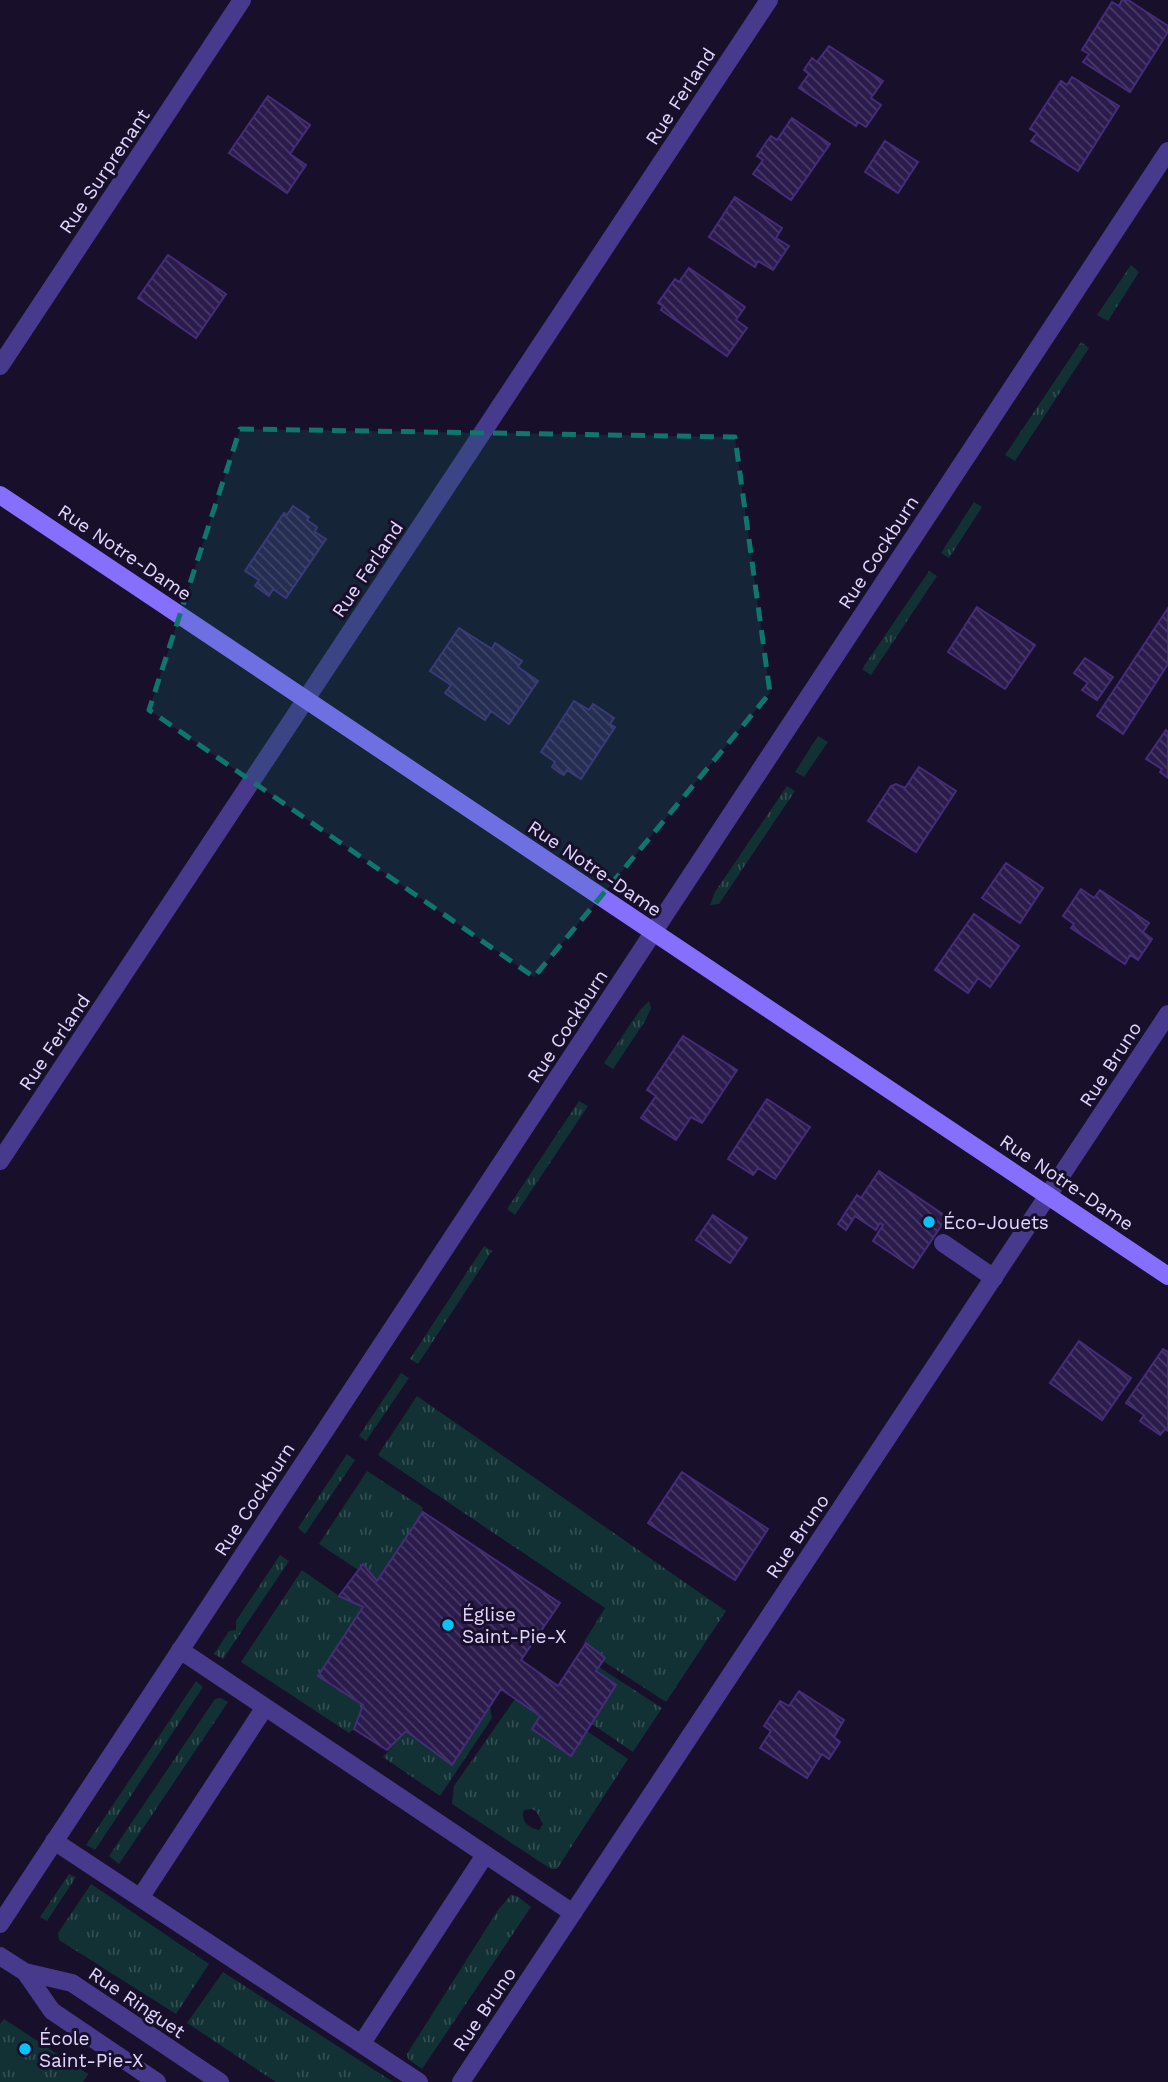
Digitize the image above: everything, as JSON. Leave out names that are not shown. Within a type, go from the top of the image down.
[{"type":"street","name":"Rue Surprenant","points":[[0,366],[242,0]]},
{"type":"street","name":"Rue Ferland","points":[[0,1161],[769,0]]},
{"type":"street","name":"Rue Cockburn","points":[[0,1924],[1168,151]]},
{"type":"street","name":"Rue Notre-Dame","points":[[0,495],[1168,1276]]},
{"type":"street","name":"Rue Bruno","points":[[461,2082],[1168,1014]]},
{"type":"street","points":[[943,1243],[994,1278]]},
{"type":"street","points":[[180,1650],[573,1913]]},
{"type":"street","points":[[140,1898],[265,1707]]},
{"type":"street","points":[[54,1841],[419,2082]]},
{"type":"street","points":[[362,2043],[485,1855]]},
{"type":"street","name":"Rue Ringuet","points":[[0,1956],[25,1972],[72,1983],[220,2082]]},
{"type":"street","name":"Rue Ringuet","points":[[25,1972],[52,2011],[157,2082]]},
{"type":"highlighted area","points":[[240,429],[735,437],[770,693],[534,977],[149,710]]},
{"type":"green space","points":[[1131,265],[1139,272],[1108,321],[1097,315]]},
{"type":"green space","points":[[1081,342],[1089,348],[1015,461],[1005,455]]},
{"type":"green space","points":[[974,502],[982,507],[949,558],[941,553]]},
{"type":"green space","points":[[929,571],[937,576],[871,675],[862,669]]},
{"type":"green space","points":[[818,736],[828,742],[804,777],[795,772]]},
{"type":"green space","points":[[787,786],[795,791],[719,904],[710,905],[715,892]]},
{"type":"green space","points":[[649,1001],[651,1008],[645,1021],[613,1069],[604,1063]]},
{"type":"green space","points":[[579,1101],[588,1106],[515,1215],[507,1209]]},
{"type":"green space","points":[[484,1246],[492,1251],[418,1364],[410,1359]]},
{"type":"green space","points":[[401,1373],[409,1378],[366,1441],[359,1436]]},
{"type":"green space","points":[[417,1396],[726,1611],[666,1702],[603,1661],[605,1658],[584,1642],[605,1608],[378,1455]]},
{"type":"green space","points":[[347,1454],[355,1460],[305,1534],[298,1528]]},
{"type":"green space","points":[[367,1471],[422,1507],[423,1513],[377,1581],[363,1565],[360,1571],[319,1544]]},
{"type":"green space","points":[[280,1555],[289,1561],[223,1659],[214,1654],[229,1631],[236,1630],[236,1621]]},
{"type":"green space","points":[[302,1570],[339,1596],[363,1607],[318,1676],[363,1705],[354,1729],[349,1733],[241,1662]]},
{"type":"green space","points":[[599,1667],[662,1708],[633,1752],[592,1724],[616,1685],[596,1671]]},
{"type":"green space","points":[[196,1681],[203,1687],[95,1850],[86,1845]]},
{"type":"green space","points":[[221,1698],[228,1702],[119,1864],[109,1856],[215,1699]]},
{"type":"green space","points":[[515,1699],[540,1716],[533,1728],[572,1755],[587,1731],[628,1759],[557,1869],[551,1869],[452,1804],[454,1786]],"holes":[[[524,1810],[536,1811],[543,1824],[539,1830],[529,1826],[523,1817]]]},
{"type":"green space","points":[[490,1707],[492,1718],[440,1796],[383,1757],[406,1731],[452,1765]]},
{"type":"green space","points":[[69,1874],[76,1877],[47,1921],[40,1917]]},
{"type":"green space","points":[[91,1884],[209,1964],[176,2014],[59,1940],[58,1933]]},
{"type":"green space","points":[[511,1895],[517,1896],[531,1907],[422,2069],[408,2059],[407,2054],[498,1910]]},
{"type":"green space","points":[[223,1972],[393,2082],[276,2082],[187,2023]]},
{"type":"green space","name":"École Saint-Pie-X","points":[[4,2019],[88,2074],[83,2082],[0,2082],[0,2024]]},
{"type":"building","points":[[1122,0],[1128,0],[1168,26],[1168,32],[1130,92],[1083,62],[1089,54],[1082,50],[1112,2],[1119,6]]},
{"type":"building","points":[[829,46],[883,81],[871,98],[881,105],[866,127],[858,122],[856,126],[799,88],[809,74],[804,70],[812,58],[817,62]]},
{"type":"building","points":[[1072,77],[1119,106],[1078,171],[1031,141],[1037,133],[1030,129],[1061,81],[1067,85]]},
{"type":"building","points":[[268,96],[310,125],[290,154],[306,165],[287,193],[229,153]]},
{"type":"building","points":[[792,118],[830,144],[791,200],[753,174],[763,160],[757,156],[767,141],[771,136],[777,140]]},
{"type":"building","points":[[885,141],[918,162],[898,193],[865,172]]},
{"type":"building","points":[[735,197],[782,228],[776,238],[789,246],[773,270],[758,261],[755,267],[709,237]]},
{"type":"building","points":[[168,255],[226,294],[196,338],[138,298]]},
{"type":"building","points":[[689,268],[745,307],[736,320],[747,328],[727,356],[661,310],[663,306],[658,303],[675,279],[679,282]]},
{"type":"building","points":[[293,506],[309,517],[307,520],[317,527],[315,532],[326,539],[286,598],[273,589],[269,596],[255,586],[259,580],[245,571],[284,513],[287,515]]},
{"type":"building","points":[[977,607],[1035,645],[1005,689],[948,652]]},
{"type":"building","points":[[1168,608],[1168,664],[1123,734],[1097,716]]},
{"type":"building","points":[[459,628],[492,649],[495,643],[522,661],[518,667],[538,681],[509,724],[491,711],[485,720],[445,693],[451,685],[430,671]]},
{"type":"building","points":[[1085,658],[1113,677],[1097,700],[1082,690],[1088,683],[1074,673]]},
{"type":"building","points":[[574,701],[589,710],[593,704],[614,718],[610,724],[615,727],[581,779],[567,770],[564,775],[560,773],[552,767],[555,762],[541,752]]},
{"type":"building","points":[[1166,730],[1168,778],[1160,772],[1162,769],[1146,759]]},
{"type":"building","points":[[919,767],[956,791],[916,852],[868,821],[891,786],[896,784],[905,788]]},
{"type":"building","points":[[1006,863],[1043,888],[1020,923],[982,898]]},
{"type":"building","points":[[1081,889],[1094,898],[1100,890],[1149,923],[1143,932],[1152,939],[1138,960],[1130,955],[1125,964],[1071,928],[1074,924],[1063,916]]},
{"type":"building","points":[[974,914],[1019,946],[990,987],[978,978],[968,993],[935,970]]},
{"type":"building","points":[[683,1036],[737,1070],[702,1123],[691,1117],[676,1140],[641,1118],[656,1096],[647,1090]]},
{"type":"building","points":[[767,1099],[810,1127],[775,1179],[758,1168],[753,1175],[728,1159]]},
{"type":"building","points":[[879,1171],[947,1217],[913,1268],[873,1241],[883,1225],[880,1223],[876,1230],[855,1216],[846,1230],[838,1224],[857,1195],[861,1198]]},
{"type":"building","points":[[713,1215],[747,1238],[730,1263],[696,1240]]},
{"type":"building","points":[[1079,1341],[1131,1378],[1102,1420],[1050,1383]]},
{"type":"building","points":[[1163,1349],[1168,1352],[1168,1431],[1165,1429],[1160,1435],[1140,1421],[1144,1415],[1126,1403]]},
{"type":"building","points":[[682,1472],[768,1529],[735,1580],[648,1523]]},
{"type":"building","name":"Église Saint-Pie-X","points":[[423,1512],[560,1603],[521,1660],[558,1686],[586,1643],[605,1658],[596,1671],[616,1685],[571,1756],[532,1729],[540,1716],[501,1689],[452,1765],[406,1731],[387,1750],[354,1729],[363,1705],[318,1676],[363,1607],[339,1596],[363,1564],[377,1581]]},
{"type":"building","points":[[799,1691],[844,1720],[834,1737],[840,1742],[829,1759],[822,1754],[807,1778],[760,1748],[771,1731],[764,1726],[780,1701],[789,1706]]},
{"type":"place","name":"Éco-Jouets","points":[[929,1222]]},
{"type":"place","name":"Église Saint-Pie-X","points":[[448,1625]]},
{"type":"place","name":"École Saint-Pie-X","points":[[25,2049]]}]
